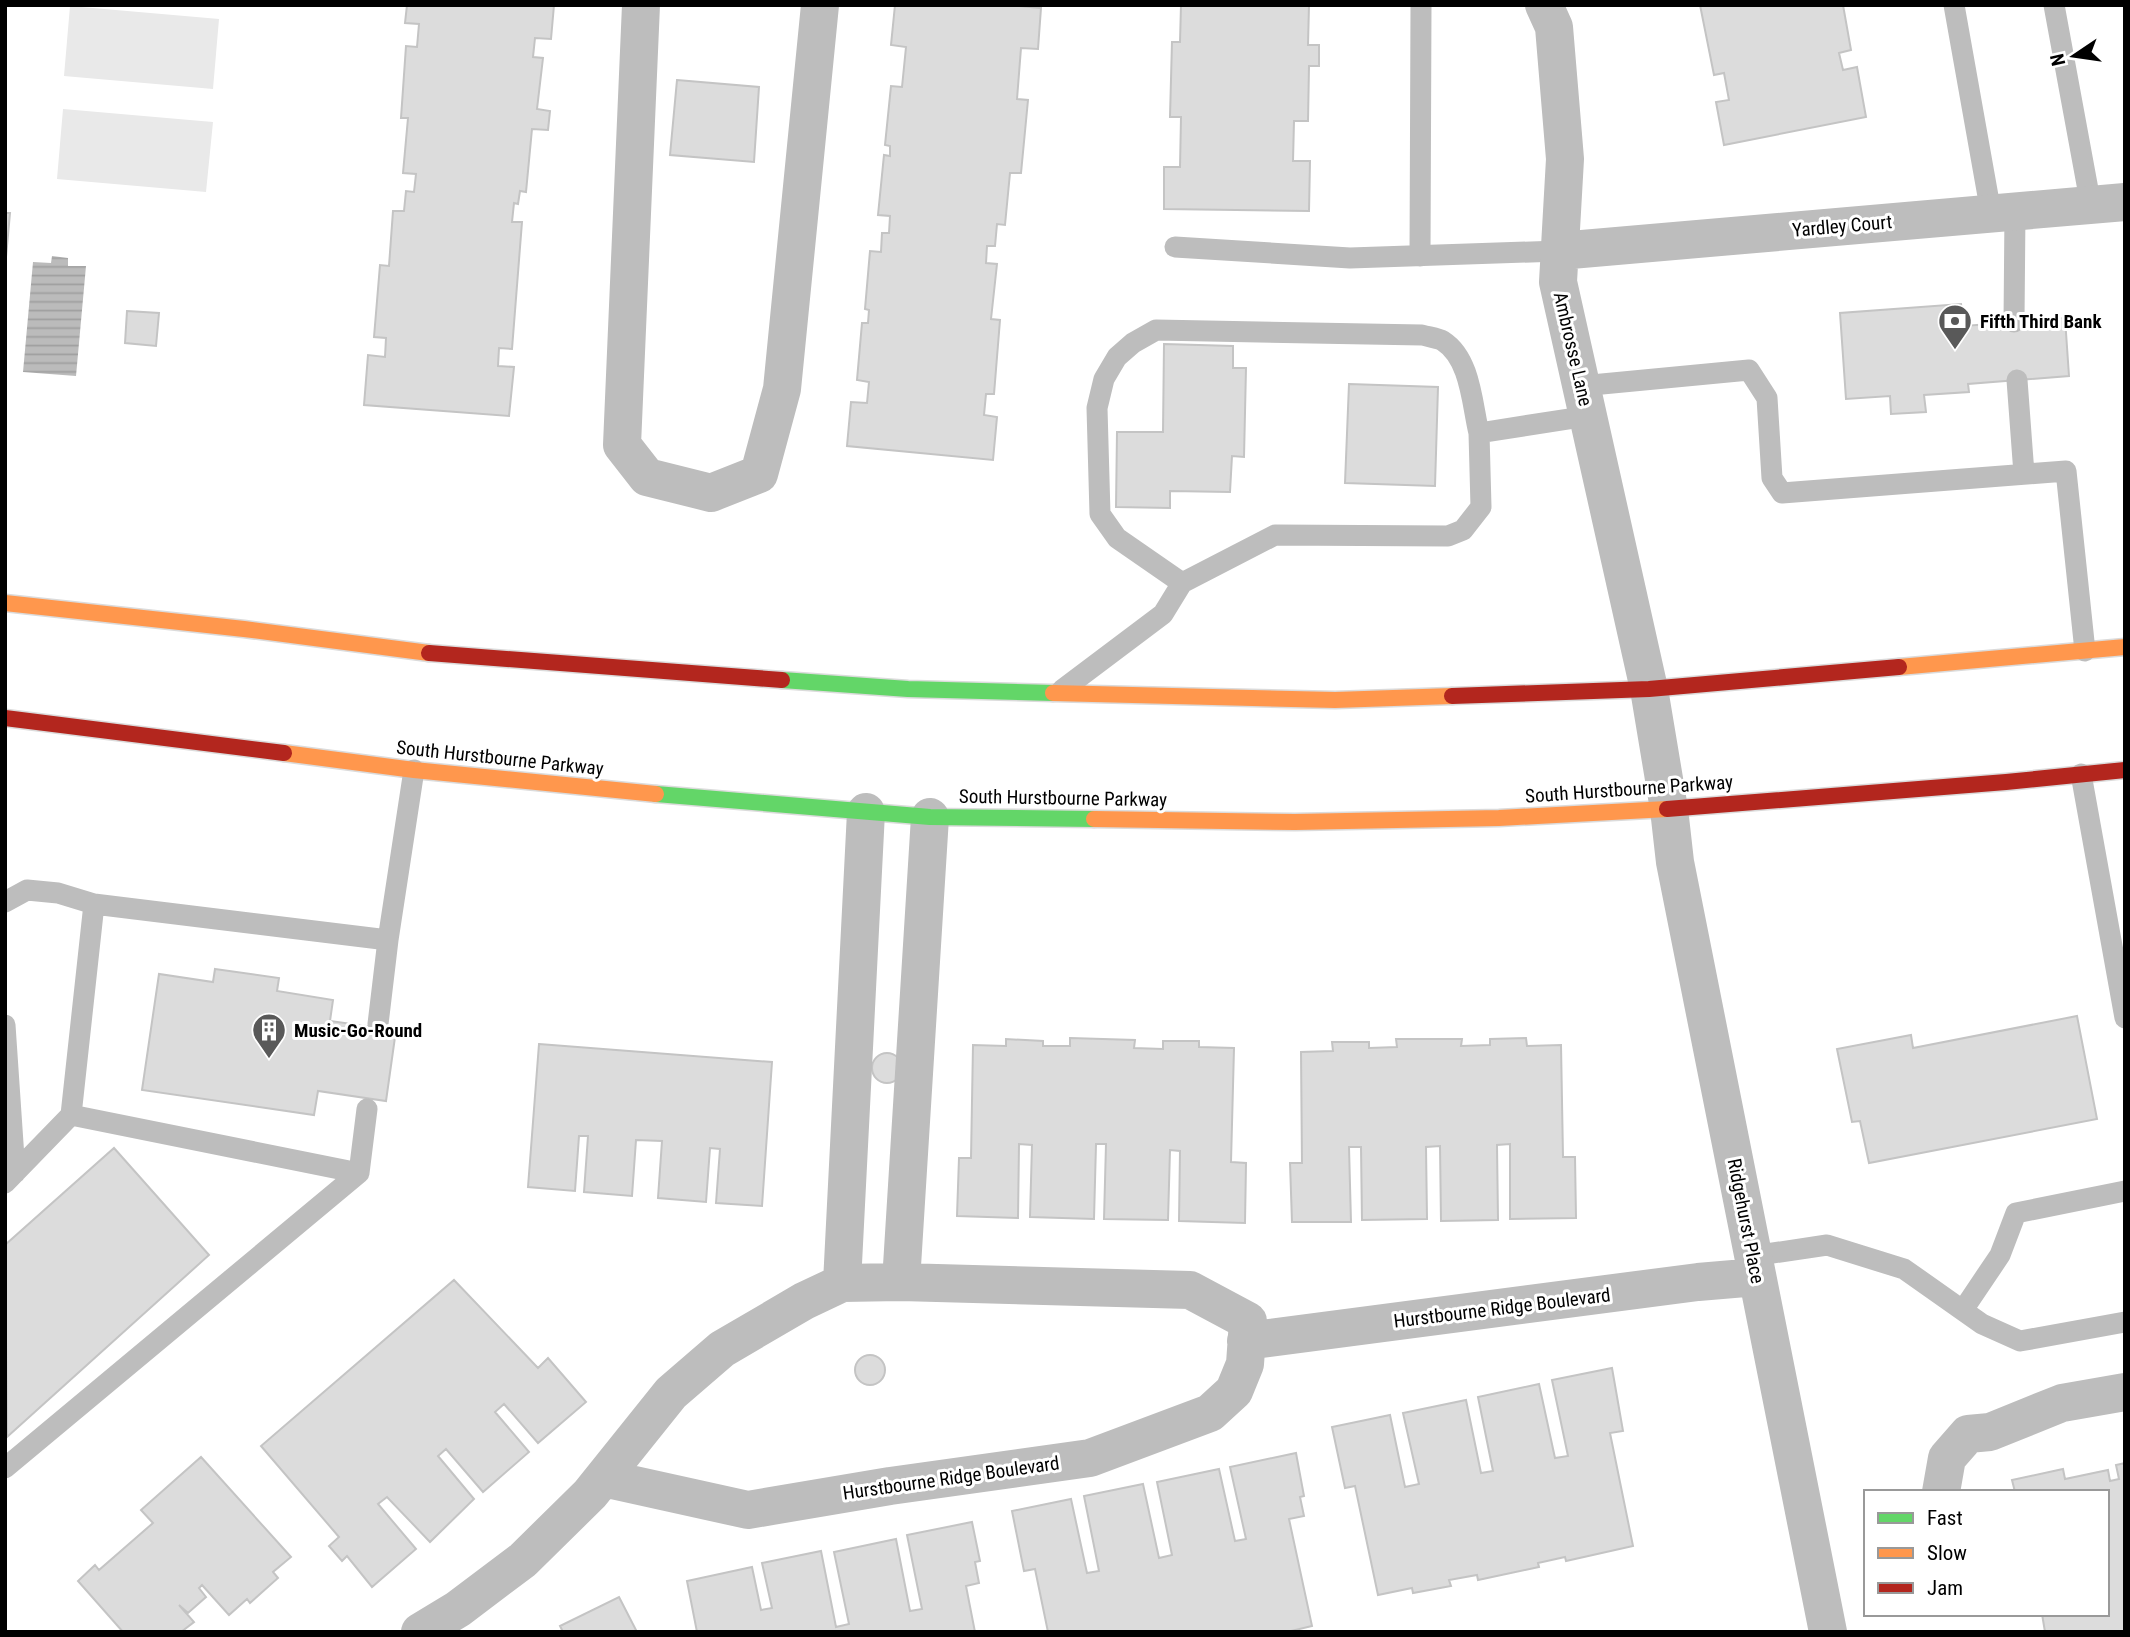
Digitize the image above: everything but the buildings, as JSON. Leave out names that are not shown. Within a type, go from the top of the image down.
[{"type":"main road","points":[[5,603],[244,629],[438,654],[908,689],[1335,700],[1649,689],[2125,646]]},
{"type":"main road","name":"South Hurstbourne Parkway","points":[[5,718],[414,770],[754,804],[930,817],[1295,822],[1499,818],[1669,809],[2125,770]]},
{"type":"street","points":[[640,5],[622,445],[647,477],[711,493],[759,474],[782,389],[820,5]]},
{"type":"street","name":"Ambrosse Lane","points":[[1545,5],[1554,27],[1565,159],[1558,282],[1649,689],[1669,809]]},
{"type":"street","name":"Yardley Court","points":[[1559,251],[2108,204]]},
{"type":"street","name":"Ridgehurst Place","points":[[1669,809],[1675,862],[1828,1632]]},
{"type":"street","points":[[842,1283],[866,812]]},
{"type":"street","points":[[901,1282],[930,817]]},
{"type":"street","name":"Hurstbourne Ridge Boulevard","points":[[603,1478],[748,1510],[890,1486],[1090,1458],[1210,1413],[1234,1391],[1245,1364],[1246,1341],[1698,1282],[1755,1266]]},
{"type":"street","points":[[421,1632],[458,1609],[523,1560],[590,1494],[671,1393],[722,1349],[804,1301],[842,1283],[901,1282],[1190,1290],[1248,1321],[1246,1341]]},
{"type":"street","points":[[1941,1490],[1947,1458],[1968,1434],[1990,1432],[2062,1403],[2125,1392]]},
{"type":"lane","points":[[1420,256],[1421,5]]},
{"type":"lane","points":[[1954,5],[2003,212],[2014,322]]},
{"type":"lane","points":[[2054,5],[2108,204]]},
{"type":"lane","points":[[1175,247],[1350,258],[1559,251]]},
{"type":"lane","points":[[1056,694],[1163,614],[1182,583],[1275,535],[1448,536],[1463,530],[1480,507],[1479,433],[1465,371],[1457,354],[1443,341],[1422,334],[1156,330],[1116,357],[1104,379],[1097,408],[1100,514],[1117,538],[1182,583]]},
{"type":"lane","points":[[1479,433],[1585,401],[1749,370],[1768,398],[1772,478],[1782,493],[2066,471],[2085,651]]},
{"type":"lane","points":[[2017,380],[2024,474]]},
{"type":"lane","points":[[378,1024],[414,770]]},
{"type":"lane","points":[[2081,774],[2125,1018]]},
{"type":"lane","points":[[5,902],[27,890],[58,893],[94,904],[388,940]]},
{"type":"lane","points":[[10,1178],[71,1115],[94,904]]},
{"type":"lane","points":[[5,1025],[10,1178]]},
{"type":"lane","points":[[5,1468],[359,1173],[367,1109]]},
{"type":"lane","points":[[71,1115],[359,1173]]},
{"type":"lane","points":[[1963,1310],[2000,1255],[2016,1213],[2125,1191]]},
{"type":"lane","points":[[1755,1266],[1827,1245],[1904,1269],[1982,1324],[2020,1341],[2125,1322]]},
{"type":"shaded area","points":[[70,6],[219,19],[213,89],[64,76]]},
{"type":"shaded area","points":[[63,109],[213,122],[206,192],[57,179]]},
{"type":"shaded area","points":[[52,256],[68,258],[68,266],[86,266],[76,376],[23,372],[33,262],[51,263]]},
{"type":"traffic: fast","points":[[782,680],[908,689],[1053,693]]},
{"type":"traffic: fast","points":[[656,794],[930,817],[1094,819]]},
{"type":"traffic: slow","points":[[5,603],[244,629],[429,653]]},
{"type":"traffic: slow","points":[[1899,667],[2125,647]]},
{"type":"traffic: slow","points":[[1053,693],[1335,700],[1452,696]]},
{"type":"traffic: slow","points":[[284,753],[414,770],[656,794]]},
{"type":"traffic: slow","points":[[1094,819],[1295,822],[1499,818],[1667,809]]},
{"type":"traffic: jam","points":[[429,653],[782,680]]},
{"type":"traffic: jam","points":[[1452,696],[1649,689],[1899,667]]},
{"type":"traffic: jam","points":[[5,718],[284,753]]},
{"type":"traffic: jam","points":[[1667,809],[2125,770]]},
{"type":"place","name":"Fifth Third Bank","points":[[1955,351]]},
{"type":"place","name":"Music-Go-Round","points":[[269,1060]]}]
